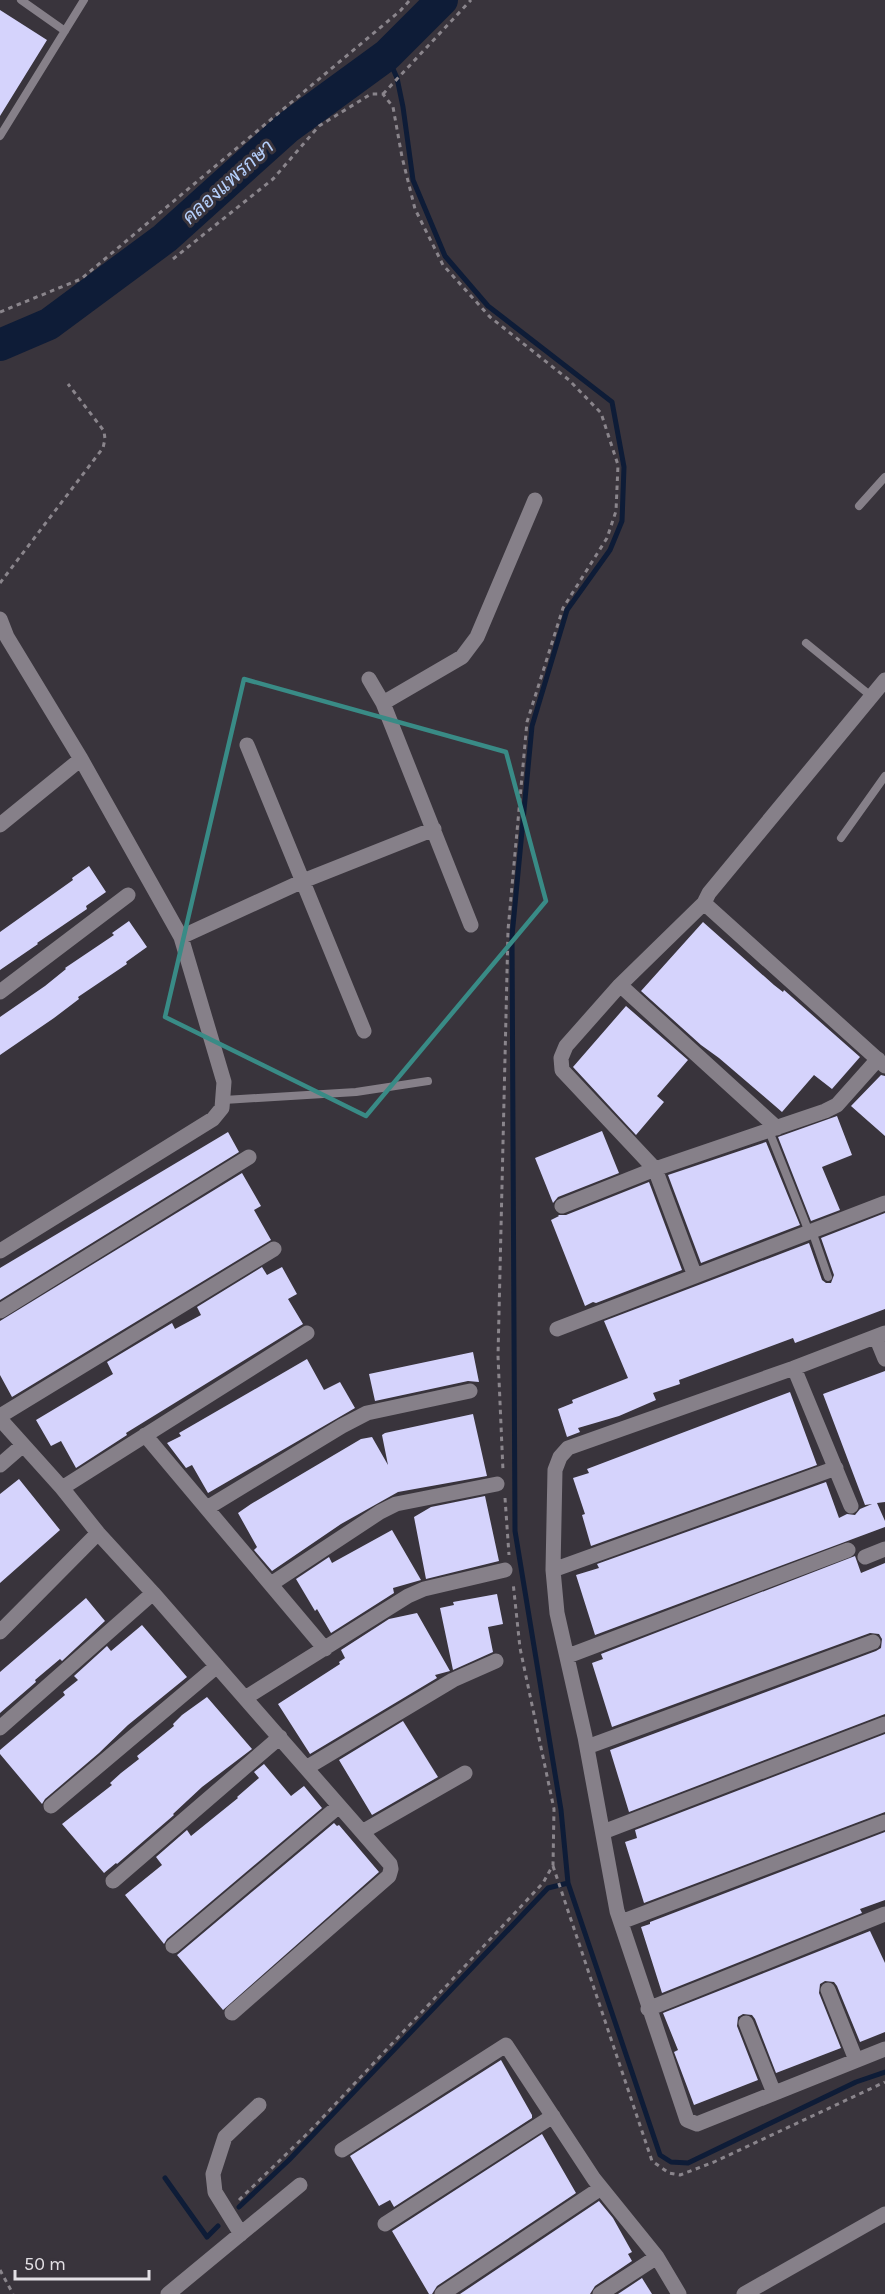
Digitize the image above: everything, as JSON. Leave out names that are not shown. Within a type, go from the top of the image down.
[{"type":"street","points":[[383,703],[462,657],[477,638],[535,500]]},
{"type":"street","points":[[0,619],[4,640],[81,759],[181,937],[224,1082],[222,1108],[213,1119],[0,1251]]},
{"type":"street","points":[[369,679],[383,703],[471,925]]},
{"type":"street","points":[[695,1276],[655,1169],[562,1070],[561,1058],[566,1046],[620,985],[704,903],[709,893],[885,680]]},
{"type":"street","points":[[247,745],[364,1031]]},
{"type":"street","points":[[0,825],[81,759]]},
{"type":"street","points":[[181,937],[303,881],[434,829]]},
{"type":"street","points":[[0,992],[128,895]]},
{"type":"street","points":[[562,1206],[655,1169],[825,1111],[837,1105],[881,1063],[704,903]]},
{"type":"street","points":[[620,985],[773,1129]]},
{"type":"street","points":[[0,1311],[249,1157]]},
{"type":"street","points":[[557,1329],[885,1203]]},
{"type":"street","points":[[232,2013],[389,1876],[390,1864],[98,1533],[0,1417],[274,1249]]},
{"type":"street","points":[[62,1488],[307,1333]]},
{"type":"street","points":[[885,1359],[880,1335],[568,1448],[560,1457],[555,1470],[553,1570],[557,1613],[587,1747],[621,1922],[648,2009],[687,2120],[698,2124],[885,2049]]},
{"type":"street","points":[[794,1368],[851,1506]]},
{"type":"street","points":[[207,1508],[367,1413],[470,1391]]},
{"type":"street","points":[[146,1435],[325,1649]]},
{"type":"street","points":[[0,1465],[23,1445]]},
{"type":"street","points":[[553,1570],[836,1468]]},
{"type":"street","points":[[271,1584],[380,1512],[396,1504],[502,1483]]},
{"type":"street","points":[[0,1632],[31,1598],[98,1533]]},
{"type":"street","points":[[568,1656],[848,1550]]},
{"type":"street","points":[[866,1557],[885,1550]]},
{"type":"street","points":[[245,1698],[416,1592],[509,1570]]},
{"type":"street","points":[[0,1728],[153,1593]]},
{"type":"street","points":[[0,1615],[31,1598]]},
{"type":"street","points":[[587,1747],[873,1642]]},
{"type":"street","points":[[306,1768],[453,1680],[496,1660]]},
{"type":"street","points":[[51,1806],[217,1666]]},
{"type":"street","points":[[603,1832],[885,1724]]},
{"type":"street","points":[[113,1881],[280,1737]]},
{"type":"street","points":[[362,1832],[465,1773]]},
{"type":"street","points":[[173,1946],[339,1806]]},
{"type":"street","points":[[621,1922],[885,1822]]},
{"type":"street","points":[[648,2009],[885,1914]]},
{"type":"street","points":[[828,1990],[856,2060]]},
{"type":"street","points":[[746,2023],[774,2093]]},
{"type":"street","points":[[342,2150],[506,2045],[601,2188],[657,2257],[679,2294]]},
{"type":"street","points":[[241,2234],[215,2192],[213,2174],[225,2137],[260,2105]]},
{"type":"street","points":[[385,2224],[553,2116]]},
{"type":"street","points":[[168,2294],[300,2185]]},
{"type":"street","points":[[442,2294],[601,2188]]},
{"type":"street","points":[[744,2294],[885,2214]]},
{"type":"street","points":[[600,2294],[657,2257]]},
{"type":"lane","points":[[21,0],[65,31]]},
{"type":"lane","points":[[0,136],[84,0]]},
{"type":"lane","points":[[859,506],[885,477]]},
{"type":"lane","points":[[806,643],[871,696]]},
{"type":"lane","points":[[841,838],[885,776]]},
{"type":"lane","points":[[224,1100],[356,1092],[428,1081]]},
{"type":"lane","points":[[773,1129],[828,1277]]},
{"type":"path","points":[[0,312],[81,279],[411,0]]},
{"type":"path","points":[[173,259],[273,179],[319,126],[371,94],[383,94],[471,0]]},
{"type":"path","points":[[228,2212],[310,2131],[543,1883],[553,1865],[554,1809],[520,1647],[509,1570],[502,1483],[498,1356],[508,930],[527,722],[563,608],[608,538],[616,511],[618,465],[601,413],[569,380],[490,317],[443,265],[415,209],[393,107],[383,94]]},
{"type":"path","points":[[0,583],[103,448],[104,431],[68,384]]},
{"type":"path","points":[[0,2270],[13,2294]]},
{"type":"highlighted area","points":[[244,679],[506,752],[546,901],[366,1116],[165,1017]]},
{"type":"building","points":[[0,10],[47,40],[0,116]]},
{"type":"building","points":[[89,866],[106,892],[86,906],[87,909],[0,970],[0,932]]},
{"type":"building","points":[[129,921],[147,947],[126,962],[127,964],[78,997],[79,999],[54,1018],[0,1055],[0,1017],[45,986],[65,968],[114,935],[112,933]]},
{"type":"building","points":[[703,922],[860,1057],[832,1089],[814,1075],[782,1112],[701,1045],[641,991]]},
{"type":"building","points":[[626,1006],[688,1060],[657,1096],[664,1102],[636,1135],[573,1067]]},
{"type":"building","points":[[881,1075],[885,1076],[885,1136],[851,1106]]},
{"type":"building","points":[[837,1116],[852,1155],[822,1167],[840,1210],[811,1221],[778,1137]]},
{"type":"building","points":[[602,1131],[619,1173],[558,1197],[553,1203],[535,1158]]},
{"type":"building","points":[[228,1132],[239,1152],[0,1300],[0,1268]]},
{"type":"building","points":[[766,1142],[800,1225],[701,1263],[668,1175]]},
{"type":"building","points":[[242,1173],[261,1206],[254,1210],[271,1240],[12,1397],[0,1375],[0,1321]]},
{"type":"building","points":[[649,1182],[682,1270],[585,1306],[551,1220],[558,1215],[566,1215]]},
{"type":"building","points":[[885,1213],[885,1309],[795,1343],[793,1338],[679,1380],[680,1384],[653,1393],[656,1400],[619,1416],[578,1428],[580,1432],[567,1437],[558,1409],[573,1403],[572,1400],[628,1378],[604,1321],[809,1243],[822,1280],[831,1283],[834,1275],[821,1238]]},
{"type":"building","points":[[262,1267],[267,1275],[282,1267],[297,1294],[288,1299],[303,1324],[126,1433],[127,1435],[76,1468],[61,1441],[51,1446],[36,1420],[113,1374],[107,1362],[172,1323],[175,1329],[201,1315],[197,1307]]},
{"type":"building","points":[[473,1352],[479,1382],[468,1381],[375,1401],[369,1374]]},
{"type":"building","points":[[307,1359],[324,1390],[340,1382],[355,1408],[208,1493],[192,1465],[186,1468],[167,1443],[181,1436],[179,1433]]},
{"type":"building","points":[[885,1371],[885,1502],[877,1503],[885,1521],[885,1527],[595,1635],[576,1575],[599,1568],[597,1564],[826,1482],[839,1518],[847,1514],[855,1515],[860,1509],[872,1504],[865,1505],[823,1394]]},
{"type":"building","points":[[790,1392],[817,1465],[591,1546],[582,1515],[585,1514],[573,1478],[589,1473],[587,1469]]},
{"type":"building","points":[[473,1414],[487,1476],[398,1492],[341,1524],[272,1571],[254,1550],[257,1547],[238,1513],[251,1504],[361,1439],[372,1437],[388,1465],[382,1435],[385,1433]]},
{"type":"building","points":[[19,1479],[60,1530],[0,1583],[0,1494]]},
{"type":"building","points":[[485,1496],[499,1561],[426,1579],[414,1517],[431,1507]]},
{"type":"building","points":[[392,1530],[421,1580],[393,1588],[394,1593],[331,1633],[296,1579],[329,1557],[332,1563]]},
{"type":"building","points":[[855,1556],[861,1573],[885,1563],[885,1714],[629,1812],[610,1750],[876,1651],[881,1648],[882,1639],[879,1634],[870,1633],[612,1727],[592,1663],[603,1659],[601,1654]]},
{"type":"building","points":[[497,1594],[503,1624],[488,1627],[493,1652],[453,1670],[440,1608],[454,1605],[453,1602]]},
{"type":"building","points":[[86,1598],[105,1621],[0,1713],[0,1672]]},
{"type":"building","points":[[417,1613],[450,1671],[435,1675],[437,1678],[310,1754],[278,1704],[340,1664],[339,1662],[345,1658],[341,1650],[389,1619]]},
{"type":"building","points":[[142,1625],[187,1677],[128,1725],[42,1804],[0,1754],[0,1750],[65,1695],[63,1692],[78,1680],[74,1676],[107,1646],[111,1651]]},
{"type":"building","points":[[207,1697],[252,1749],[202,1787],[174,1815],[104,1873],[62,1824],[112,1785],[110,1783],[139,1759],[137,1756],[174,1726],[173,1724],[182,1715]]},
{"type":"building","points":[[403,1721],[438,1777],[372,1815],[339,1760]]},
{"type":"building","points":[[885,1734],[885,1812],[644,1903],[625,1842],[637,1838],[635,1830]]},
{"type":"building","points":[[264,1764],[291,1796],[304,1786],[322,1808],[167,1939],[164,1944],[125,1895],[162,1865],[156,1857],[187,1830],[191,1836],[238,1798],[259,1778],[254,1772]]},
{"type":"building","points":[[334,1823],[339,1825],[379,1872],[223,2010],[177,1955]]},
{"type":"building","points":[[885,1832],[885,1900],[860,1909],[862,1913],[662,1993],[641,1927]]},
{"type":"building","points":[[870,1931],[885,1963],[885,2032],[860,2042],[837,1986],[834,1982],[825,1981],[820,1984],[819,1993],[841,2048],[776,2073],[755,2019],[752,2015],[743,2014],[738,2017],[737,2026],[758,2080],[694,2105],[674,2052],[678,2050],[663,2013]]},
{"type":"building","points":[[501,2060],[532,2118],[394,2207],[390,2200],[379,2206],[350,2156]]},
{"type":"building","points":[[542,2134],[576,2193],[437,2286],[432,2294],[429,2294],[392,2231]]},
{"type":"building","points":[[599,2201],[613,2218],[632,2252],[628,2254],[632,2261],[595,2286],[590,2294],[460,2294]]},
{"type":"building","points":[[642,2278],[652,2294],[618,2294]]},
{"type":"waterway","name":"คลองแพรกษา","points":[[0,345],[49,324],[165,238],[287,128],[387,55],[442,0]]},
{"type":"waterway","points":[[387,55],[397,78],[413,180],[445,256],[488,306],[612,402],[624,467],[622,521],[610,550],[567,610],[532,726],[512,936],[515,1531],[561,1810],[568,1883],[660,2155],[671,2162],[688,2163],[856,2082],[885,2072]]},
{"type":"waterway","points":[[239,2207],[289,2160],[548,1888],[568,1883]]},
{"type":"waterway","points":[[165,2178],[207,2237],[218,2226]]}]
